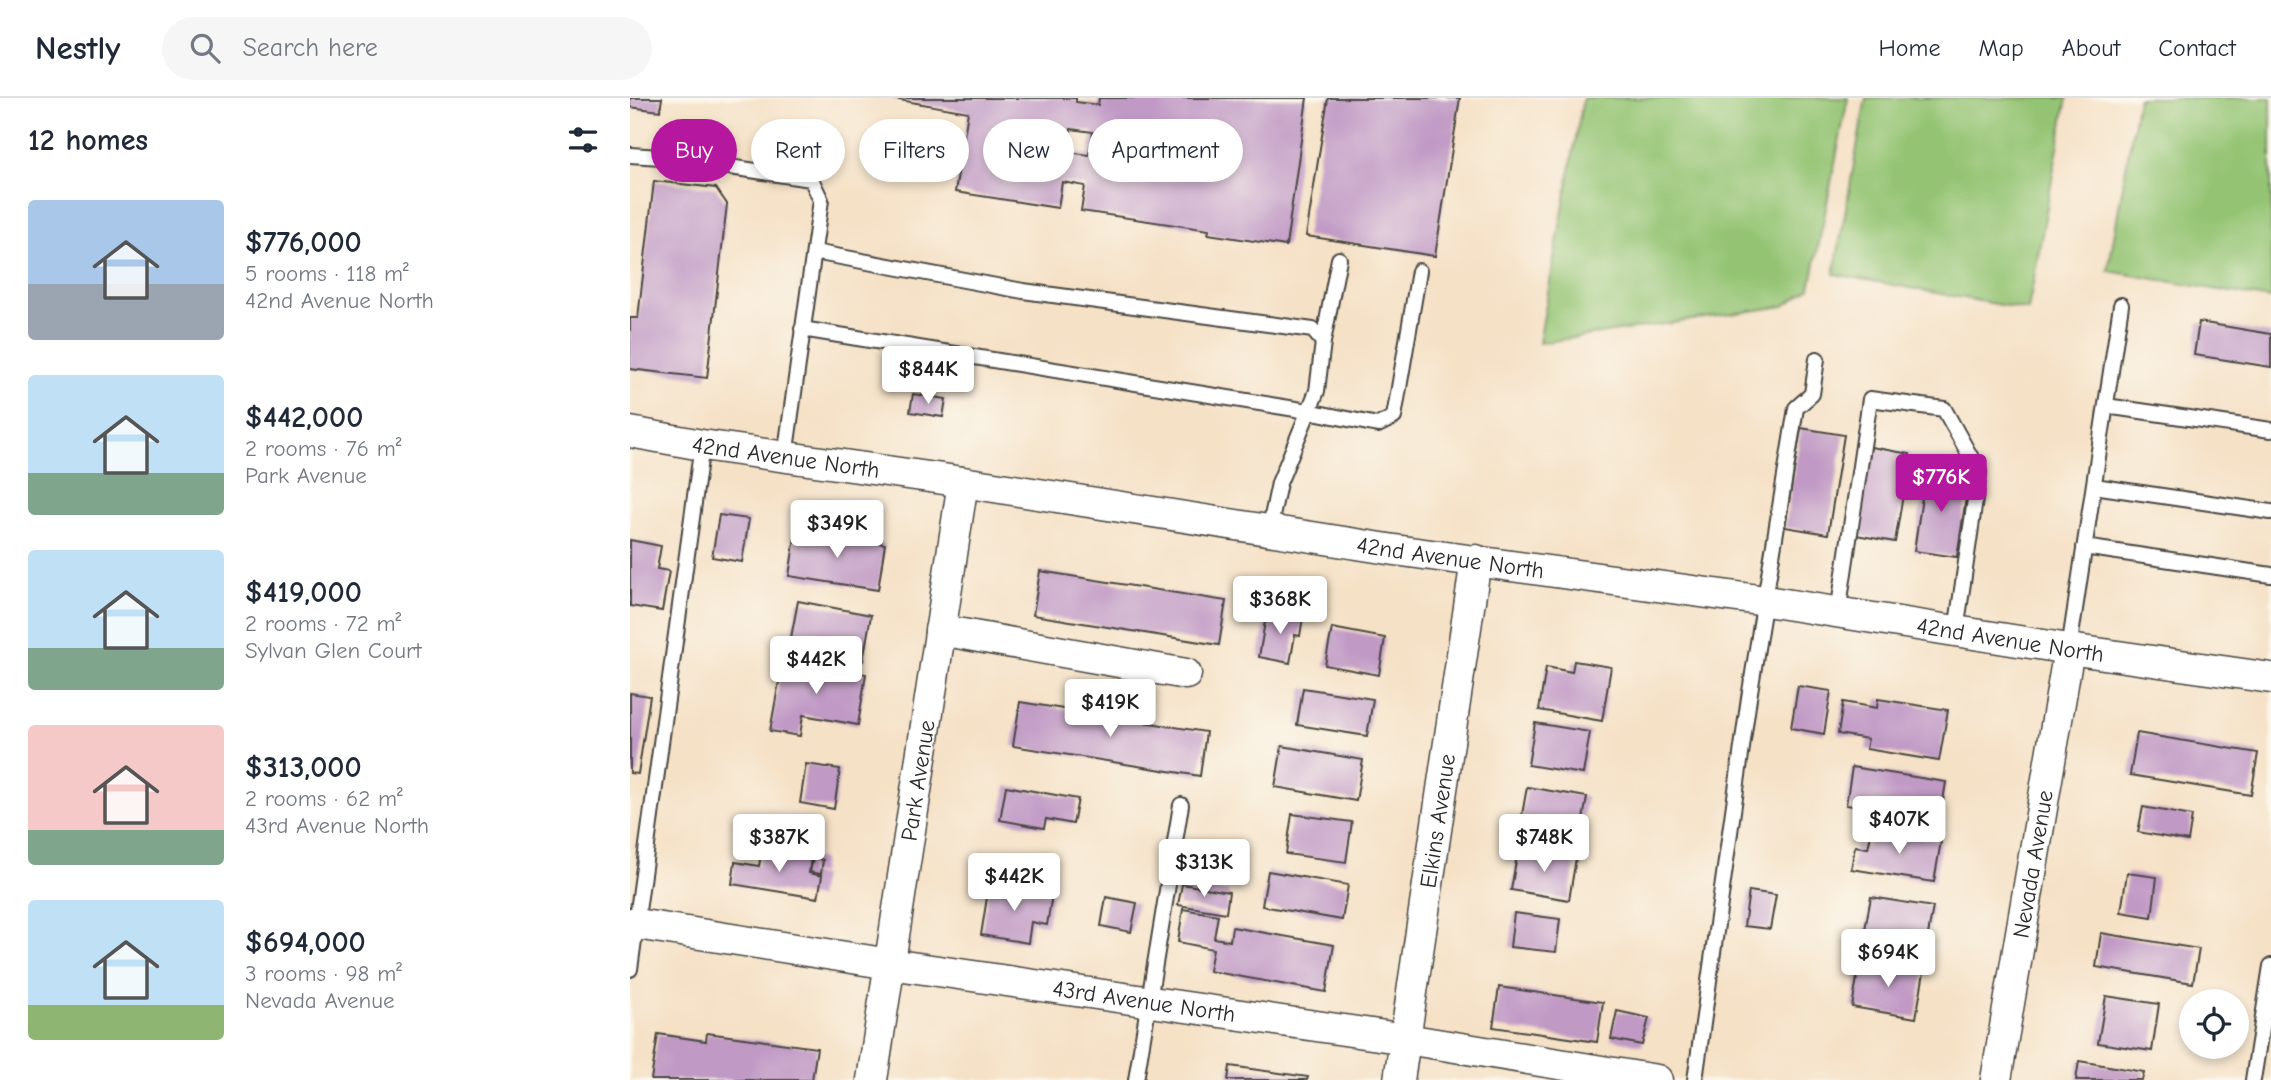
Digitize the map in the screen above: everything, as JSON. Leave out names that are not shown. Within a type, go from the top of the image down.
[{"type":"street","name":"42nd Avenue North","points":[[630,432],[1269,531],[1766,601],[2271,678]]},
{"type":"street","name":"Park Avenue","points":[[872,1080],[962,482]]},
{"type":"street","name":"Elkins Avenue","points":[[1399,1080],[1476,560]]},
{"type":"street","points":[[940,631],[1186,674]]},
{"type":"street","name":"Nevada Avenue","points":[[1996,1080],[2069,649]]},
{"type":"street","name":"43rd Avenue North","points":[[634,923],[890,964],[1406,1039],[1657,1080]]},
{"type":"lane","points":[[630,155],[811,179],[821,200],[785,457]]},
{"type":"lane","points":[[814,252],[1023,291],[1313,330],[1323,342]]},
{"type":"lane","points":[[1269,531],[1279,483],[1317,391],[1323,342],[1339,259]]},
{"type":"lane","points":[[803,330],[1308,411],[1378,425],[1394,417],[1419,271]]},
{"type":"lane","points":[[2069,649],[2121,305]]},
{"type":"lane","points":[[1695,1080],[1747,711],[1796,408],[1812,394],[1817,359]]},
{"type":"lane","points":[[1838,613],[1870,398],[1944,409],[1979,472],[1956,631]]},
{"type":"lane","points":[[2106,406],[2271,430]]},
{"type":"lane","points":[[630,969],[634,923],[702,445]]},
{"type":"lane","points":[[2094,486],[2271,512]]},
{"type":"lane","points":[[2084,547],[2271,575]]},
{"type":"lane","points":[[1136,1080],[1181,805]]},
{"type":"lane","points":[[2253,1080],[2271,966]]},
{"type":"green space","points":[[1583,98],[1848,98],[1810,288],[1784,306],[1539,343]]},
{"type":"green space","points":[[1866,98],[2067,98],[2028,310],[1834,274]]},
{"type":"green space","points":[[2138,98],[2271,98],[2271,299],[2108,271]]},
{"type":"building","points":[[630,98],[662,98],[660,111],[630,107]]},
{"type":"building","points":[[888,98],[1076,98],[1076,102],[1098,105],[1099,98],[1307,98],[1286,246],[1208,234],[1209,230],[1081,211],[1085,186],[1062,182],[1058,208],[955,192],[957,182],[969,182],[969,119],[967,119],[968,112]]},
{"type":"building","points":[[1328,98],[1460,98],[1435,256],[1306,236]]},
{"type":"building","points":[[654,182],[716,188],[727,204],[707,378],[630,369],[630,318],[638,318]]},
{"type":"building","points":[[2199,322],[2271,334],[2271,367],[2194,355]]},
{"type":"building","points":[[913,394],[946,399],[943,417],[910,412]]},
{"type":"building","points":[[1801,428],[1844,435],[1828,534],[1785,527]]},
{"type":"building","points":[[1871,447],[1910,454],[1895,542],[1856,535]]},
{"type":"building","points":[[1926,471],[1969,478],[1957,557],[1914,551]]},
{"type":"building","points":[[719,515],[749,519],[742,562],[712,557]]},
{"type":"building","points":[[796,531],[885,544],[878,590],[789,576]]},
{"type":"building","points":[[630,540],[661,546],[657,569],[669,571],[662,611],[630,606]]},
{"type":"building","points":[[1040,571],[1226,601],[1219,645],[1033,615]]},
{"type":"building","points":[[798,601],[871,615],[863,661],[789,648]]},
{"type":"building","points":[[1267,610],[1303,617],[1300,636],[1295,635],[1290,663],[1259,657]]},
{"type":"building","points":[[1332,628],[1385,638],[1379,675],[1325,665]]},
{"type":"building","points":[[783,660],[866,674],[858,725],[803,715],[800,736],[770,731]]},
{"type":"building","points":[[1574,661],[1611,667],[1602,721],[1539,710],[1546,667],[1572,672]]},
{"type":"building","points":[[1798,686],[1831,691],[1824,734],[1791,728]]},
{"type":"building","points":[[1303,688],[1373,699],[1367,736],[1297,725]]},
{"type":"building","points":[[630,693],[650,696],[638,774],[630,773]]},
{"type":"building","points":[[1878,699],[1948,710],[1939,761],[1866,749],[1868,739],[1838,734],[1843,702],[1877,708]]},
{"type":"building","points":[[1020,702],[1206,732],[1200,776],[1013,746]]},
{"type":"building","points":[[1535,723],[1590,732],[1583,774],[1528,765]]},
{"type":"building","points":[[2137,733],[2258,753],[2251,795],[2130,775]]},
{"type":"building","points":[[1282,746],[1363,760],[1356,801],[1275,787]]},
{"type":"building","points":[[806,764],[840,769],[834,809],[800,803]]},
{"type":"building","points":[[1852,767],[1946,782],[1940,820],[1846,805]]},
{"type":"building","points":[[1006,786],[1078,799],[1073,824],[1046,819],[1044,828],[1000,820]]},
{"type":"building","points":[[1527,787],[1587,797],[1580,837],[1520,826]]},
{"type":"building","points":[[2143,807],[2192,816],[2188,841],[2138,832]]},
{"type":"building","points":[[1292,814],[1352,822],[1346,862],[1286,854]]},
{"type":"building","points":[[1872,830],[1941,841],[1934,882],[1851,869],[1855,846],[1868,848]]},
{"type":"building","points":[[762,849],[811,857],[809,873],[822,876],[818,898],[732,884],[735,862],[759,866]]},
{"type":"building","points":[[1518,849],[1576,858],[1569,900],[1511,890]]},
{"type":"building","points":[[813,858],[823,860],[821,874],[810,872]]},
{"type":"building","points":[[1268,871],[1348,885],[1342,920],[1262,906]]},
{"type":"building","points":[[2127,873],[2157,877],[2152,917],[2121,912]]},
{"type":"building","points":[[1182,884],[1229,892],[1226,913],[1178,905]]},
{"type":"building","points":[[989,885],[1052,895],[1047,925],[1031,922],[1028,943],[981,935]]},
{"type":"building","points":[[1749,891],[1776,895],[1770,929],[1744,926]]},
{"type":"building","points":[[1106,897],[1137,903],[1131,932],[1101,926]]},
{"type":"building","points":[[1871,897],[1933,907],[1925,951],[1863,940]]},
{"type":"building","points":[[1183,909],[1218,915],[1214,938],[1230,941],[1232,927],[1334,945],[1326,992],[1209,971],[1213,949],[1178,942]]},
{"type":"building","points":[[1514,913],[1560,919],[1556,952],[1510,947]]},
{"type":"building","points":[[2101,933],[2199,949],[2193,983],[2096,967]]},
{"type":"building","points":[[1860,961],[1924,972],[1916,1018],[1852,1007]]},
{"type":"building","points":[[1499,987],[1603,1002],[1597,1042],[1493,1027]]},
{"type":"building","points":[[2106,996],[2159,1004],[2152,1051],[2098,1043]]},
{"type":"building","points":[[1617,1011],[1649,1018],[1642,1045],[1611,1039]]},
{"type":"building","points":[[707,1033],[817,1048],[812,1080],[651,1080],[658,1034],[706,1041]]},
{"type":"building","points":[[2079,1061],[2144,1072],[2142,1080],[2076,1080]]},
{"type":"building","points":[[1230,1066],[1308,1077],[1307,1080],[1228,1080]]}]
